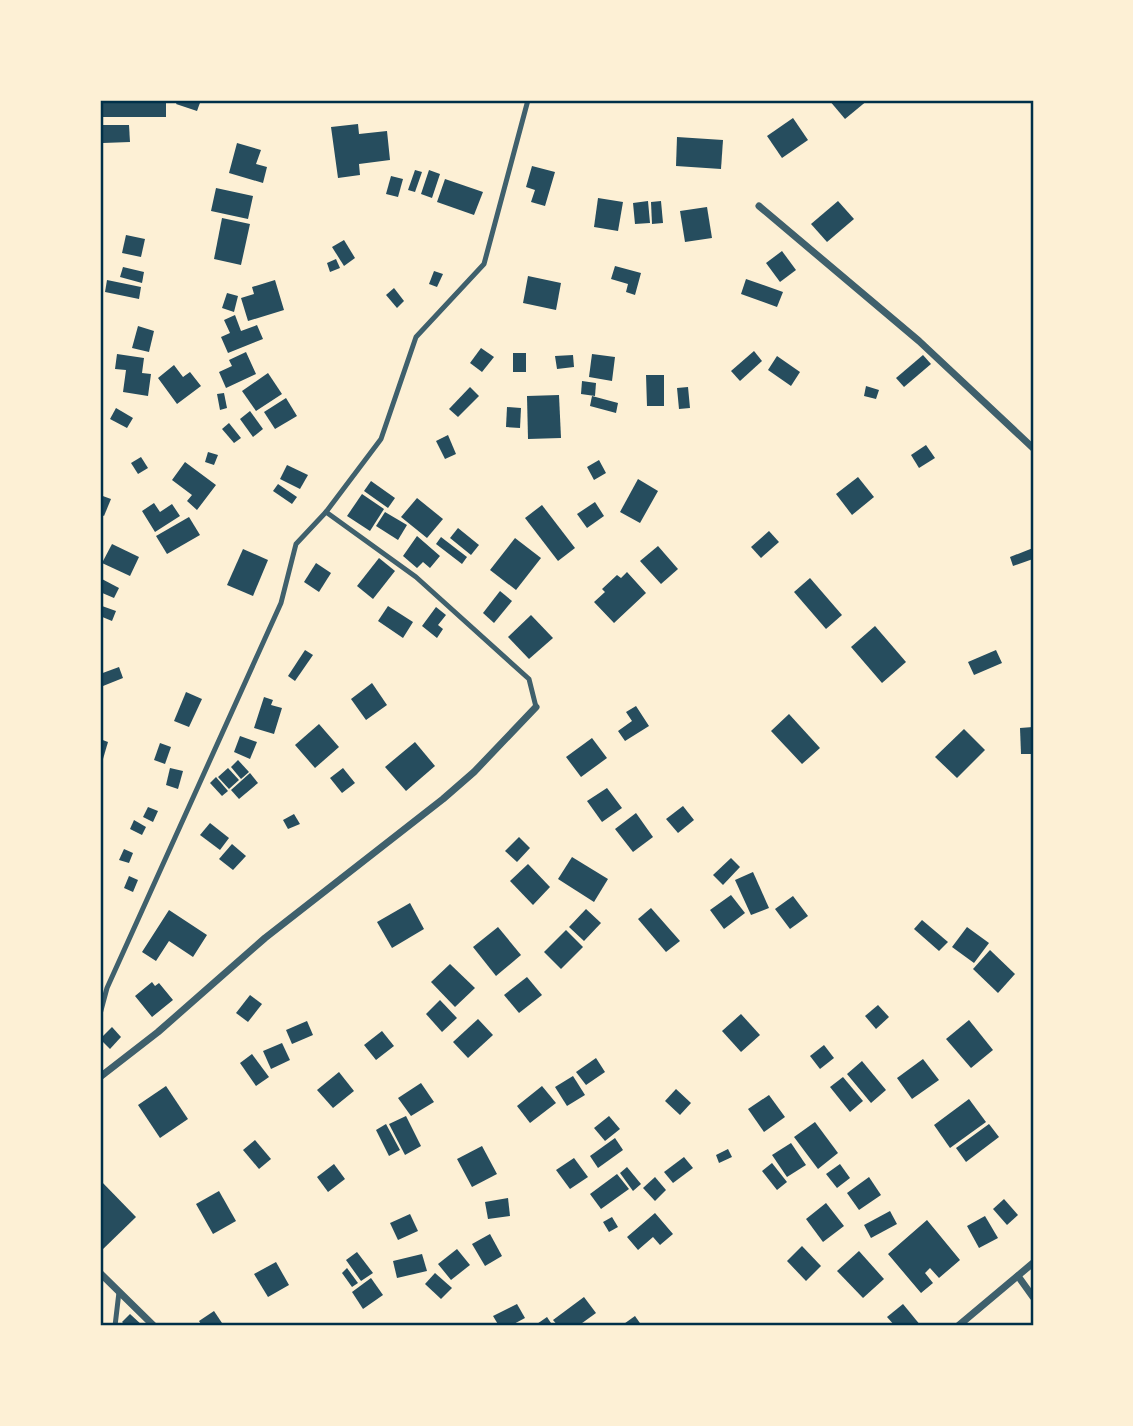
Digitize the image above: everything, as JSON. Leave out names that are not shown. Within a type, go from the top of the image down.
[{"type":"street","points":[[759,206],[919,341],[1033,448]]},
{"type":"street","points":[[100,1077],[158,1032],[265,938],[443,799],[474,772],[536,706]]},
{"type":"street","points":[[958,1326],[1033,1263]]},
{"type":"street","points":[[100,1273],[154,1326]]},
{"type":"street","points":[[1017,1276],[1033,1297]]},
{"type":"lane","points":[[100,1014],[107,988],[281,603],[296,544],[326,512],[381,439],[416,337],[484,264],[528,100]]},
{"type":"lane","points":[[326,512],[416,577],[529,679],[536,706]]},
{"type":"lane","points":[[115,1326],[119,1292]]},
{"type":"building","points":[[102,100],[166,100],[166,117],[101,117]]},
{"type":"building","points":[[178,100],[201,100],[197,111],[176,104]]},
{"type":"building","points":[[829,100],[868,100],[845,119]]},
{"type":"building","points":[[793,118],[808,140],[782,158],[767,136]]},
{"type":"building","points":[[358,124],[359,134],[387,131],[390,160],[359,164],[360,175],[338,178],[331,127]]},
{"type":"building","points":[[103,125],[129,125],[130,142],[103,143]]},
{"type":"building","points":[[677,137],[723,140],[721,169],[676,166]]},
{"type":"building","points":[[237,143],[261,150],[256,164],[267,167],[263,183],[229,173]]},
{"type":"building","points":[[532,166],[555,172],[545,206],[531,202],[535,190],[526,187]]},
{"type":"building","points":[[415,170],[422,172],[415,192],[408,190]]},
{"type":"building","points":[[429,170],[440,174],[432,198],[421,194]]},
{"type":"building","points":[[391,176],[403,179],[398,197],[386,194]]},
{"type":"building","points":[[445,179],[483,192],[474,215],[437,202]]},
{"type":"building","points":[[216,188],[253,196],[248,219],[211,211]]},
{"type":"building","points":[[598,198],[623,202],[618,231],[594,227]]},
{"type":"building","points":[[648,201],[650,223],[635,224],[633,203]]},
{"type":"building","points":[[661,201],[663,223],[652,224],[651,202]]},
{"type":"building","points":[[838,201],[854,219],[827,242],[811,224]]},
{"type":"building","points":[[707,207],[712,238],[685,242],[680,211]]},
{"type":"building","points":[[222,218],[250,224],[241,265],[214,259]]},
{"type":"building","points":[[126,235],[145,239],[141,257],[122,253]]},
{"type":"building","points":[[344,240],[355,258],[344,266],[332,247]]},
{"type":"building","points":[[782,251],[796,270],[780,282],[766,263]]},
{"type":"building","points":[[336,259],[340,268],[330,272],[327,263]]},
{"type":"building","points":[[615,266],[641,273],[635,295],[626,292],[628,284],[611,279]]},
{"type":"building","points":[[123,267],[144,272],[142,283],[120,277]]},
{"type":"building","points":[[434,271],[443,274],[437,287],[429,284]]},
{"type":"building","points":[[528,276],[561,283],[556,310],[523,303]]},
{"type":"building","points":[[746,279],[783,292],[777,307],[741,294]]},
{"type":"building","points":[[107,280],[141,287],[139,299],[105,292]]},
{"type":"building","points":[[275,280],[284,310],[248,321],[241,298],[254,294],[252,287]]},
{"type":"building","points":[[394,288],[404,301],[397,308],[386,295]]},
{"type":"building","points":[[227,293],[238,296],[234,312],[222,308]]},
{"type":"building","points":[[235,315],[241,331],[257,325],[263,339],[228,353],[221,337],[230,333],[224,320]]},
{"type":"building","points":[[138,326],[154,331],[149,352],[132,348]]},
{"type":"building","points":[[481,348],[494,357],[482,372],[470,363]]},
{"type":"building","points":[[754,351],[762,361],[740,381],[731,371]]},
{"type":"building","points":[[246,352],[256,374],[226,388],[219,372],[232,366],[229,360]]},
{"type":"building","points":[[513,353],[526,353],[526,372],[513,372]]},
{"type":"building","points":[[117,354],[144,358],[142,373],[151,374],[148,396],[123,392],[126,370],[115,369]]},
{"type":"building","points":[[592,354],[615,357],[612,381],[589,377]]},
{"type":"building","points":[[573,355],[574,367],[557,369],[555,356]]},
{"type":"building","points":[[923,355],[931,364],[904,387],[896,378]]},
{"type":"building","points":[[777,356],[800,372],[791,386],[768,370]]},
{"type":"building","points":[[174,365],[183,377],[190,372],[201,386],[177,404],[158,378]]},
{"type":"building","points":[[268,373],[282,394],[256,411],[242,391]]},
{"type":"building","points":[[646,375],[664,375],[664,406],[647,406]]},
{"type":"building","points":[[582,381],[596,383],[595,396],[581,394]]},
{"type":"building","points":[[866,386],[879,390],[876,399],[864,396]]},
{"type":"building","points":[[470,387],[479,396],[458,417],[449,409]]},
{"type":"building","points":[[688,387],[690,408],[679,409],[677,388]]},
{"type":"building","points":[[224,393],[227,408],[220,410],[217,394]]},
{"type":"building","points":[[559,395],[561,438],[528,439],[527,396]]},
{"type":"building","points":[[592,396],[618,403],[616,413],[590,406]]},
{"type":"building","points":[[286,398],[297,416],[275,429],[264,412]]},
{"type":"building","points":[[507,407],[521,408],[520,428],[506,427]]},
{"type":"building","points":[[116,408],[133,418],[127,428],[110,419]]},
{"type":"building","points":[[250,411],[263,429],[253,437],[240,419]]},
{"type":"building","points":[[229,423],[241,438],[234,443],[222,429]]},
{"type":"building","points":[[448,435],[456,454],[445,459],[436,441]]},
{"type":"building","points":[[926,445],[935,458],[919,468],[911,455]]},
{"type":"building","points":[[208,452],[218,455],[214,465],[205,462]]},
{"type":"building","points":[[141,457],[148,468],[138,474],[131,463]]},
{"type":"building","points":[[599,460],[606,473],[594,480],[587,467]]},
{"type":"building","points":[[185,462],[216,485],[197,510],[187,501],[192,495],[172,480]]},
{"type":"building","points":[[287,465],[308,475],[300,489],[280,479]]},
{"type":"building","points":[[858,477],[874,497],[852,515],[836,494]]},
{"type":"building","points":[[638,479],[658,491],[640,523],[620,512]]},
{"type":"building","points":[[371,481],[395,498],[388,508],[364,491]]},
{"type":"building","points":[[278,484],[297,497],[292,504],[273,491]]},
{"type":"building","points":[[362,494],[384,509],[370,531],[347,516]]},
{"type":"building","points":[[100,495],[111,499],[104,516],[100,514]]},
{"type":"building","points":[[417,498],[443,519],[427,538],[401,517]]},
{"type":"building","points":[[595,502],[604,516],[587,528],[577,514]]},
{"type":"building","points":[[154,503],[160,512],[172,504],[180,516],[155,532],[142,511]]},
{"type":"building","points":[[542,505],[575,548],[558,561],[525,518]]},
{"type":"building","points":[[385,512],[407,525],[398,540],[376,526]]},
{"type":"building","points":[[189,517],[200,535],[167,554],[156,536]]},
{"type":"building","points":[[458,528],[479,545],[471,555],[450,538]]},
{"type":"building","points":[[769,531],[779,542],[761,558],[751,547]]},
{"type":"building","points":[[417,536],[440,556],[430,568],[423,562],[417,568],[403,556]]},
{"type":"building","points":[[441,537],[467,557],[462,564],[436,544]]},
{"type":"building","points":[[515,538],[541,558],[516,590],[490,570]]},
{"type":"building","points":[[112,544],[139,557],[130,576],[102,563]]},
{"type":"building","points":[[658,546],[678,569],[661,584],[640,561]]},
{"type":"building","points":[[1033,548],[1033,559],[1013,566],[1010,557]]},
{"type":"building","points":[[243,549],[268,560],[253,596],[227,585]]},
{"type":"building","points":[[379,558],[395,571],[373,599],[357,586]]},
{"type":"building","points":[[316,563],[331,573],[319,592],[304,582]]},
{"type":"building","points":[[627,572],[646,593],[614,623],[594,602],[605,592],[602,589],[617,575],[621,578]]},
{"type":"building","points":[[100,578],[119,588],[114,598],[100,592]]},
{"type":"building","points":[[810,578],[842,615],[826,629],[794,592]]},
{"type":"building","points":[[500,591],[512,601],[494,623],[483,613]]},
{"type":"building","points":[[102,606],[116,611],[112,621],[100,616]]},
{"type":"building","points":[[388,606],[413,622],[403,638],[378,621]]},
{"type":"building","points":[[436,607],[446,615],[438,625],[443,629],[437,638],[422,626]]},
{"type":"building","points":[[531,615],[553,638],[529,659],[508,637]]},
{"type":"building","points":[[875,626],[906,662],[882,683],[851,647]]},
{"type":"building","points":[[305,650],[313,655],[295,681],[288,676]]},
{"type":"building","points":[[996,650],[1002,663],[974,675],[968,662]]},
{"type":"building","points":[[119,667],[123,678],[103,686],[100,674]]},
{"type":"building","points":[[372,683],[387,705],[366,720],[351,699]]},
{"type":"building","points":[[186,692],[202,699],[189,727],[174,721]]},
{"type":"building","points":[[264,697],[273,700],[271,705],[282,708],[274,734],[254,728]]},
{"type":"building","points":[[636,706],[649,726],[625,741],[618,731],[632,721],[626,712]]},
{"type":"building","points":[[789,714],[820,748],[802,764],[771,731]]},
{"type":"building","points":[[319,724],[339,747],[315,768],[295,745]]},
{"type":"building","points":[[1033,727],[1033,754],[1021,754],[1020,728]]},
{"type":"building","points":[[964,729],[985,750],[957,778],[935,757]]},
{"type":"building","points":[[240,736],[257,742],[250,759],[234,752]]},
{"type":"building","points":[[592,738],[607,758],[581,777],[566,757]]},
{"type":"building","points":[[100,739],[108,742],[103,759],[100,758]]},
{"type":"building","points":[[415,742],[435,766],[406,791],[385,767]]},
{"type":"building","points":[[160,743],[171,747],[165,764],[154,760]]},
{"type":"building","points":[[238,760],[249,772],[241,779],[231,767]]},
{"type":"building","points":[[170,768],[183,771],[178,789],[166,785]]},
{"type":"building","points":[[228,768],[239,780],[229,789],[218,777]]},
{"type":"building","points":[[343,768],[355,783],[342,793],[330,778]]},
{"type":"building","points":[[250,773],[258,783],[239,799],[231,790]]},
{"type":"building","points":[[216,777],[228,791],[222,796],[210,783]]},
{"type":"building","points":[[607,788],[622,808],[602,822],[587,801]]},
{"type":"building","points":[[683,806],[694,820],[678,833],[666,819]]},
{"type":"building","points":[[148,807],[158,811],[153,822],[143,817]]},
{"type":"building","points":[[636,813],[653,837],[633,852],[615,829]]},
{"type":"building","points":[[294,814],[300,824],[288,829],[283,820]]},
{"type":"building","points":[[134,820],[146,827],[142,835],[130,829]]},
{"type":"building","points":[[210,823],[229,838],[220,850],[200,835]]},
{"type":"building","points":[[519,837],[530,848],[517,862],[505,851]]},
{"type":"building","points":[[232,844],[246,856],[233,870],[219,859]]},
{"type":"building","points":[[124,849],[133,853],[129,863],[119,860]]},
{"type":"building","points":[[572,857],[608,879],[594,902],[558,879]]},
{"type":"building","points":[[731,858],[740,867],[723,885],[713,875]]},
{"type":"building","points":[[528,864],[550,887],[533,905],[510,881]]},
{"type":"building","points":[[753,872],[769,908],[751,915],[735,880]]},
{"type":"building","points":[[129,876],[138,880],[133,892],[124,888]]},
{"type":"building","points":[[731,895],[745,913],[724,929],[710,910]]},
{"type":"building","points":[[793,896],[808,916],[790,929],[775,909]]},
{"type":"building","points":[[410,903],[424,929],[392,948],[377,922]]},
{"type":"building","points":[[651,908],[680,941],[666,952],[638,919]]},
{"type":"building","points":[[586,909],[601,923],[584,941],[569,927]]},
{"type":"building","points":[[169,910],[207,935],[193,957],[169,941],[156,961],[142,952]]},
{"type":"building","points":[[922,920],[948,942],[939,951],[914,929]]},
{"type":"building","points":[[498,927],[521,955],[496,976],[473,947]]},
{"type":"building","points":[[967,927],[989,943],[974,963],[952,947]]},
{"type":"building","points":[[566,930],[583,947],[561,969],[544,952]]},
{"type":"building","points":[[990,950],[1015,974],[998,993],[973,969]]},
{"type":"building","points":[[450,964],[475,988],[455,1007],[431,982]]},
{"type":"building","points":[[527,977],[542,995],[519,1013],[504,995]]},
{"type":"building","points":[[152,982],[155,986],[159,983],[173,1000],[152,1017],[135,996]]},
{"type":"building","points":[[250,995],[262,1004],[248,1022],[236,1013]]},
{"type":"building","points":[[440,1000],[457,1018],[442,1032],[426,1014]]},
{"type":"building","points":[[878,1005],[889,1017],[876,1029],[865,1016]]},
{"type":"building","points":[[741,1014],[760,1035],[741,1052],[722,1031]]},
{"type":"building","points":[[478,1019],[493,1035],[468,1058],[453,1042]]},
{"type":"building","points":[[969,1020],[993,1050],[971,1068],[946,1039]]},
{"type":"building","points":[[307,1021],[313,1035],[292,1044],[286,1030]]},
{"type":"building","points":[[112,1027],[121,1037],[110,1049],[100,1039]]},
{"type":"building","points":[[382,1031],[394,1046],[376,1060],[364,1045]]},
{"type":"building","points":[[282,1043],[290,1060],[271,1069],[263,1051]]},
{"type":"building","points":[[824,1045],[834,1058],[820,1069],[810,1056]]},
{"type":"building","points":[[252,1054],[269,1077],[256,1086],[240,1063]]},
{"type":"building","points":[[596,1058],[605,1072],[586,1085],[576,1072]]},
{"type":"building","points":[[923,1059],[939,1080],[912,1099],[897,1078]]},
{"type":"building","points":[[862,1061],[886,1090],[871,1103],[847,1074]]},
{"type":"building","points":[[339,1072],[354,1091],[333,1108],[317,1090]]},
{"type":"building","points":[[573,1076],[585,1095],[567,1106],[555,1087]]},
{"type":"building","points":[[843,1077],[863,1101],[850,1112],[830,1087]]},
{"type":"building","points":[[421,1083],[434,1102],[411,1116],[398,1098]]},
{"type":"building","points":[[166,1086],[188,1119],[160,1138],[138,1105]]},
{"type":"building","points":[[542,1086],[556,1103],[530,1123],[517,1106]]},
{"type":"building","points":[[676,1089],[691,1103],[680,1115],[665,1101]]},
{"type":"building","points":[[769,1095],[785,1117],[764,1132],[748,1109]]},
{"type":"building","points":[[969,1099],[986,1122],[950,1148],[934,1125]]},
{"type":"building","points":[[406,1116],[421,1146],[405,1155],[389,1124]]},
{"type":"building","points":[[609,1116],[620,1129],[605,1141],[594,1128]]},
{"type":"building","points":[[815,1122],[838,1153],[818,1169],[794,1137]]},
{"type":"building","points":[[386,1124],[400,1150],[389,1156],[376,1130]]},
{"type":"building","points":[[989,1124],[999,1137],[966,1162],[956,1148]]},
{"type":"building","points":[[615,1138],[623,1150],[598,1168],[590,1156]]},
{"type":"building","points":[[255,1140],[271,1159],[259,1169],[243,1150]]},
{"type":"building","points":[[791,1143],[806,1165],[787,1177],[772,1155]]},
{"type":"building","points":[[482,1146],[497,1174],[472,1187],[457,1159]]},
{"type":"building","points":[[728,1149],[732,1157],[719,1163],[716,1155]]},
{"type":"building","points":[[684,1157],[693,1168],[673,1183],[664,1172]]},
{"type":"building","points":[[574,1158],[588,1177],[570,1189],[556,1170]]},
{"type":"building","points":[[772,1163],[787,1182],[777,1190],[762,1171]]},
{"type":"building","points":[[334,1164],[345,1179],[328,1192],[317,1177]]},
{"type":"building","points":[[840,1164],[850,1178],[837,1188],[826,1174]]},
{"type":"building","points":[[627,1167],[641,1184],[633,1191],[620,1173]]},
{"type":"building","points":[[617,1174],[629,1189],[601,1209],[590,1194]]},
{"type":"building","points":[[655,1177],[666,1190],[655,1201],[643,1188]]},
{"type":"building","points":[[869,1177],[881,1195],[859,1210],[847,1193]]},
{"type":"building","points":[[100,1180],[136,1217],[100,1252]]},
{"type":"building","points":[[219,1191],[236,1221],[213,1234],[196,1204]]},
{"type":"building","points":[[508,1198],[510,1216],[488,1219],[485,1202]]},
{"type":"building","points":[[1004,1199],[1018,1215],[1007,1225],[993,1209]]},
{"type":"building","points":[[826,1203],[844,1226],[823,1242],[806,1219]]},
{"type":"building","points":[[890,1211],[897,1224],[871,1238],[864,1225]]},
{"type":"building","points":[[655,1213],[673,1234],[660,1245],[653,1237],[638,1250],[627,1237]]},
{"type":"building","points":[[410,1214],[418,1231],[398,1240],[390,1223]]},
{"type":"building","points":[[985,1216],[998,1238],[979,1248],[967,1226]]},
{"type":"building","points":[[612,1217],[618,1227],[609,1232],[603,1222]]},
{"type":"building","points":[[927,1220],[960,1260],[939,1278],[930,1268],[925,1273],[933,1283],[921,1293],[888,1254]]},
{"type":"building","points":[[490,1234],[502,1256],[485,1266],[472,1244]]},
{"type":"building","points":[[802,1246],[821,1266],[806,1281],[787,1261]]},
{"type":"building","points":[[457,1249],[470,1265],[451,1280],[438,1264]]},
{"type":"building","points":[[859,1251],[884,1279],[863,1298],[837,1271]]},
{"type":"building","points":[[357,1252],[373,1273],[361,1281],[346,1260]]},
{"type":"building","points":[[422,1254],[427,1271],[397,1278],[393,1261]]},
{"type":"building","points":[[276,1262],[289,1285],[268,1297],[254,1274]]},
{"type":"building","points":[[347,1268],[358,1283],[352,1287],[342,1273]]},
{"type":"building","points":[[435,1273],[452,1288],[441,1299],[425,1284]]},
{"type":"building","points":[[371,1278],[383,1295],[363,1309],[352,1292]]},
{"type":"building","points":[[584,1297],[596,1313],[578,1326],[558,1326],[553,1320]]},
{"type":"building","points":[[517,1304],[525,1318],[510,1326],[499,1326],[493,1316]]},
{"type":"building","points":[[903,1304],[921,1326],[895,1326],[887,1317]]},
{"type":"building","points":[[214,1311],[224,1326],[202,1326],[199,1321]]},
{"type":"building","points":[[130,1314],[143,1326],[126,1326],[122,1322]]},
{"type":"building","points":[[635,1316],[642,1326],[621,1326]]},
{"type":"building","points":[[547,1317],[553,1326],[534,1326]]}]
